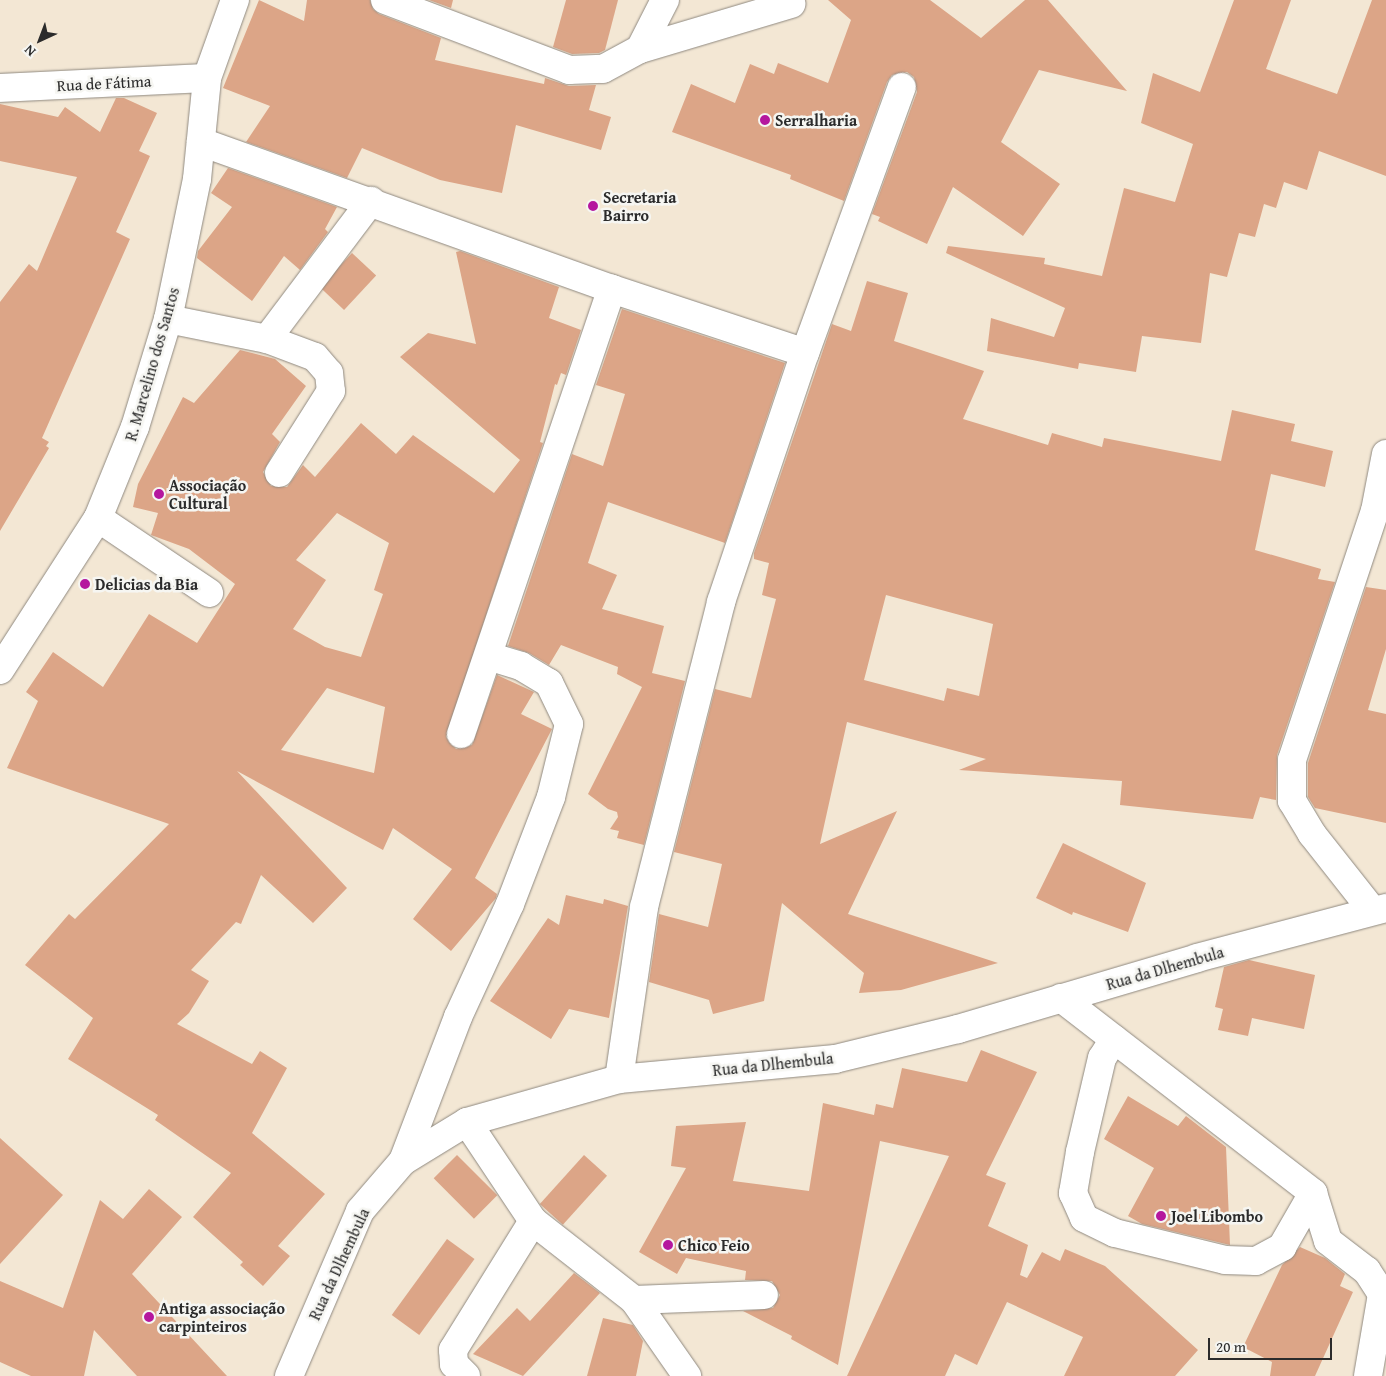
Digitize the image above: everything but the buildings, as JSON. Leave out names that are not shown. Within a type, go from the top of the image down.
[{"type":"street","name":"R. Marcelino dos Santos","points":[[0,670],[98,518],[135,427],[168,318],[197,179],[207,78],[235,0]]},
{"type":"street","points":[[385,0],[569,70],[603,69],[640,49],[792,4]]},
{"type":"street","points":[[640,49],[665,0]]},
{"type":"street","name":"Rua de Fátima","points":[[0,88],[207,78]]},
{"type":"street","points":[[620,1078],[644,906],[719,612],[804,353],[902,87]]},
{"type":"street","points":[[201,142],[371,201],[612,289],[804,353]]},
{"type":"street","points":[[268,339],[371,201]]},
{"type":"street","points":[[460,734],[612,289]]},
{"type":"street","points":[[168,318],[268,339],[315,357],[329,373],[331,391],[279,473]]},
{"type":"street","points":[[1379,909],[1312,834],[1292,801],[1292,760],[1375,511],[1386,454]]},
{"type":"street","points":[[98,518],[209,593]]},
{"type":"street","points":[[403,1161],[458,1017],[520,877],[551,797],[569,724],[549,682],[521,666],[488,656]]},
{"type":"street","name":"Rua da Dlhembula","points":[[289,1376],[360,1211],[403,1161],[468,1122],[620,1078],[835,1059],[958,1029],[1061,998],[1379,909]]},
{"type":"street","points":[[1061,998],[1313,1193],[1328,1241],[1367,1271],[1382,1294],[1368,1376]]},
{"type":"street","points":[[1114,1039],[1102,1058],[1080,1152],[1073,1193],[1084,1218],[1115,1233],[1181,1250],[1225,1260],[1256,1261],[1282,1247],[1313,1193]]},
{"type":"street","points":[[468,1122],[533,1221],[634,1300],[687,1376]]},
{"type":"street","points":[[466,1376],[454,1364],[453,1350],[533,1221]]},
{"type":"street","points":[[634,1300],[764,1295]]},
{"type":"place","name":"Serralharia","points":[[765,120]]},
{"type":"place","name":"Secretaria Bairro","points":[[593,206]]},
{"type":"place","name":"Associação Cultural","points":[[159,494]]},
{"type":"place","name":"Delicias da Bia","points":[[85,584]]},
{"type":"place","name":"Joel Libombo","points":[[1161,1216]]},
{"type":"place","name":"Chico Feio","points":[[668,1245]]},
{"type":"place","name":"Antiga associação carpinteiros","points":[[149,1317]]}]
